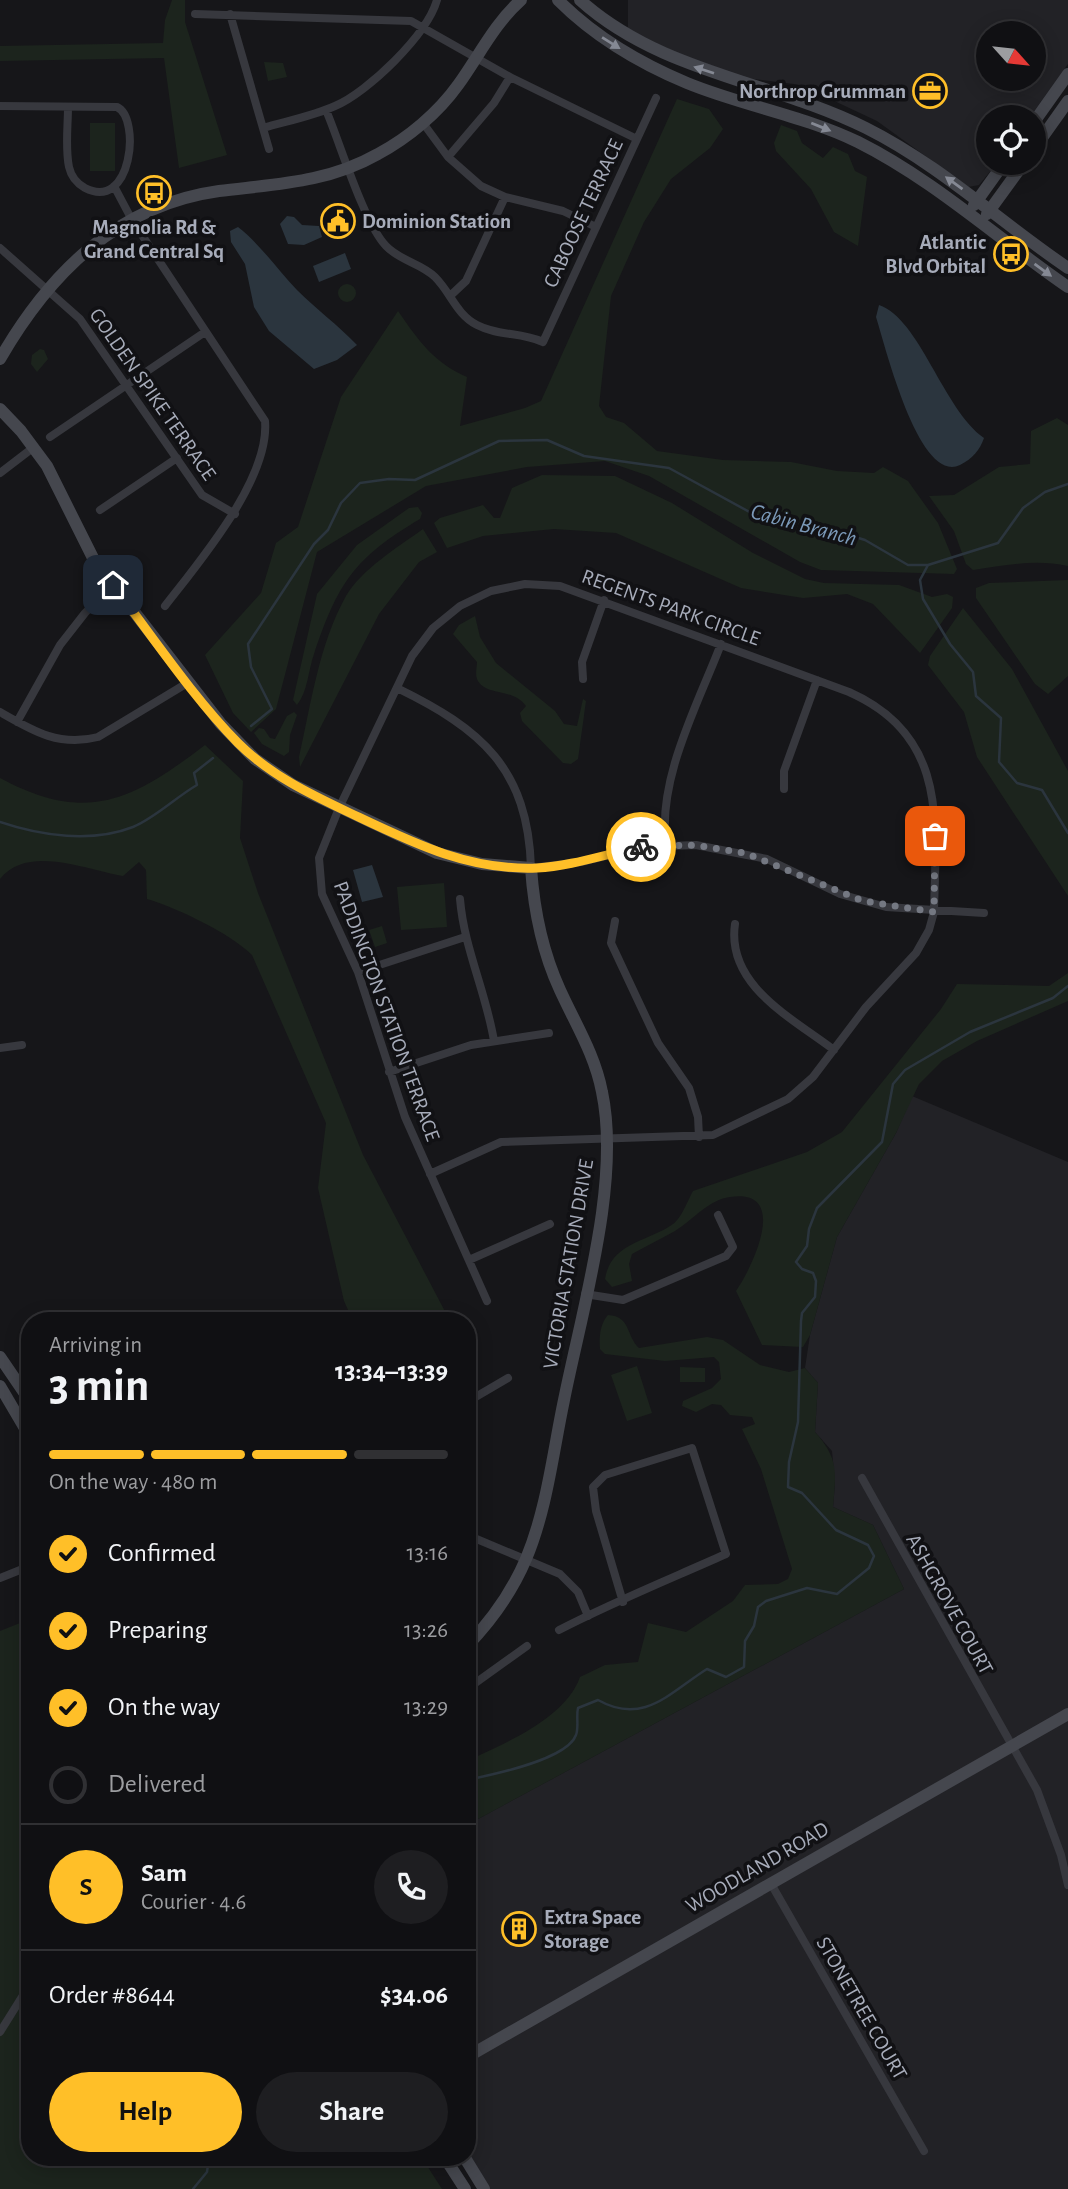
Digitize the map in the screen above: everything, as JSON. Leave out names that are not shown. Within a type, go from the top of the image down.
[{"type":"street","points":[[263,128],[326,110],[350,98],[405,51],[425,29],[437,0]]},
{"type":"street","points":[[0,359],[23,319],[47,288],[80,256],[132,220],[197,196],[295,184],[349,169],[379,154],[423,123],[458,85],[500,22],[521,0]]},
{"type":"street","points":[[558,0],[606,42],[647,64],[689,84],[794,116],[857,142],[900,165],[1068,287]]},
{"type":"street","points":[[580,0],[627,34],[679,61],[812,104],[909,152],[1068,268]]},
{"type":"street","points":[[195,14],[404,20],[510,77],[637,139]]},
{"type":"street","points":[[230,15],[269,149]]},
{"type":"street","points":[[1046,105],[1068,74]]},
{"type":"street","points":[[449,156],[494,103],[510,77]]},
{"type":"street","name":"CABOOSE TERRACE","points":[[450,296],[455,307],[475,324],[498,332],[528,335],[543,342],[656,98]]},
{"type":"street","points":[[1046,132],[1068,102]]},
{"type":"street","points":[[0,106],[117,107],[127,117],[127,169],[114,186],[103,191],[88,190],[72,175],[68,161],[68,107]]},
{"type":"street","points":[[326,110],[382,241],[394,253],[428,271],[450,296],[466,281],[505,197]]},
{"type":"street","points":[[423,123],[449,156],[481,186],[505,197],[538,203],[596,227]]},
{"type":"street","points":[[969,214],[995,175]]},
{"type":"street","points":[[980,222],[1015,175]]},
{"type":"street","points":[[114,186],[132,220],[265,421],[264,435],[255,465],[235,514],[165,606]]},
{"type":"street","name":"GOLDEN SPIKE TERRACE","points":[[0,248],[85,325],[202,495],[235,514]]},
{"type":"street","points":[[50,437],[205,332]]},
{"type":"street","points":[[0,409],[34,447],[57,485],[82,540],[113,585],[221,724],[255,759],[293,785],[437,853],[482,864],[531,868],[557,866],[666,845],[695,845],[745,853],[863,901],[934,912],[984,913]]},
{"type":"street","points":[[0,473],[34,447]]},
{"type":"street","points":[[100,510],[177,458]]},
{"type":"street","name":"REGENTS PARK CIRCLE","points":[[339,808],[412,656],[433,628],[473,599],[508,587],[543,584],[577,590],[817,680],[878,707],[902,729],[922,758],[933,792],[934,912]]},
{"type":"street","points":[[17,722],[66,636],[113,585]]},
{"type":"street","points":[[583,679],[582,662],[604,600]]},
{"type":"street","points":[[666,845],[664,814],[669,782],[721,644]]},
{"type":"street","points":[[784,789],[784,771],[817,680]]},
{"type":"street","points":[[0,712],[56,740],[84,741],[109,731],[189,682]]},
{"type":"street","name":"VICTORIA STATION DRIVE","points":[[397,688],[460,722],[500,763],[525,816],[541,939],[560,989],[597,1070],[608,1139],[605,1185],[539,1521],[526,1559],[505,1599],[476,1635]]},
{"type":"street","name":"PADDINGTON STATION TERRACE","points":[[339,808],[319,858],[319,882],[358,972],[405,1117],[487,1301]]},
{"type":"street","points":[[460,899],[464,937],[491,1020],[494,1041]]},
{"type":"street","points":[[430,1174],[501,1142],[699,1137],[727,1130],[788,1099],[813,1077],[866,1007],[916,953],[929,930],[934,912]]},
{"type":"street","points":[[615,921],[611,943],[658,1043],[689,1088],[698,1117],[699,1137]]},
{"type":"street","points":[[734,924],[735,957],[754,987],[834,1050]]},
{"type":"street","points":[[358,972],[464,937]]},
{"type":"street","points":[[389,1072],[471,1045],[550,1033]]},
{"type":"street","points":[[0,1048],[22,1045]]},
{"type":"street","points":[[585,1294],[611,1301],[624,1300],[726,1256],[733,1247],[718,1215]]},
{"type":"street","points":[[469,1261],[550,1224]]},
{"type":"street","points":[[0,1357],[21,1388]]},
{"type":"street","points":[[476,1397],[508,1378]]},
{"type":"street","points":[[0,1386],[21,1422]]},
{"type":"street","points":[[559,1630],[623,1602],[726,1554],[692,1448],[605,1475],[593,1487],[596,1511],[623,1602]]},
{"type":"street","name":"ASHGROVE COURT","points":[[862,1478],[1045,1810],[1068,1885]]},
{"type":"street","points":[[476,1539],[568,1580],[578,1592],[588,1616]]},
{"type":"street","points":[[0,1578],[21,1570]]},
{"type":"street","points":[[476,1683],[527,1646]]},
{"type":"street","name":"WOODLAND ROAD","points":[[476,2052],[1068,1714]]},
{"type":"street","name":"STONETREE COURT","points":[[770,1882],[923,2151]]},
{"type":"street","points":[[0,2032],[21,1998]]},
{"type":"street","points":[[450,2166],[465,2189]]},
{"type":"street","points":[[470,2166],[484,2189]]},
{"type":"shaded area","points":[[172,0],[185,0],[185,22],[227,155],[179,168],[164,58],[0,61],[0,46],[163,43],[165,20]]},
{"type":"shaded area","name":"Northrop Grumman","points":[[628,0],[1068,0],[1068,64],[1039,105],[976,105],[976,175],[987,175],[979,185],[968,187],[877,121],[828,98],[794,84],[746,78],[677,53],[628,29]]},
{"type":"shaded area","points":[[264,62],[283,63],[287,77],[268,81]]},
{"type":"shaded area","points":[[677,99],[709,109],[723,129],[710,148],[671,179],[644,222],[611,296],[599,406],[606,417],[624,423],[657,451],[723,460],[791,462],[837,471],[874,473],[883,467],[908,481],[938,523],[957,569],[954,574],[821,570],[800,562],[649,476],[605,461],[527,467],[426,486],[317,552],[276,709],[251,732],[233,713],[205,655],[261,593],[276,543],[298,527],[341,397],[398,311],[436,358],[467,377],[460,426],[541,401]]},
{"type":"shaded area","points":[[90,123],[115,123],[115,171],[90,171]]},
{"type":"shaded area","points":[[781,125],[797,131],[802,143],[823,158],[833,147],[848,154],[855,171],[867,177],[858,246],[834,232],[811,189],[776,151],[774,143]]},
{"type":"shaded area","points":[[287,216],[294,217],[302,225],[319,226],[322,237],[304,245],[288,244],[280,224]]},
{"type":"shaded area","points":[[238,227],[297,290],[357,345],[337,360],[314,369],[269,331],[254,307],[245,264],[231,242],[230,231]]},
{"type":"shaded area","points":[[345,253],[351,269],[319,282],[313,266]]},
{"type":"shaded area","points":[[343,284],[351,284],[356,293],[354,300],[343,302],[338,297],[338,289]]},
{"type":"shaded area","points":[[879,305],[894,314],[907,328],[956,407],[969,425],[984,438],[975,454],[960,465],[945,466],[931,454],[918,434],[887,355],[876,317]]},
{"type":"shaded area","points":[[40,349],[44,350],[48,359],[37,372],[31,364],[32,355]]},
{"type":"shaded area","points":[[1057,418],[1068,425],[1068,566],[1032,563],[973,570],[966,564],[954,531],[929,496],[954,495],[999,467],[1030,464],[1031,431]]},
{"type":"shaded area","points":[[542,475],[615,476],[672,503],[753,553],[805,579],[824,583],[899,585],[932,597],[947,594],[953,597],[952,608],[920,653],[873,604],[847,594],[803,598],[741,588],[616,533],[554,529],[483,536],[447,548],[434,523],[440,518],[483,505],[494,518],[500,518],[512,488]]},
{"type":"shaded area","points":[[418,507],[422,513],[420,519],[397,533],[364,560],[341,590],[331,608],[312,660],[306,687],[297,705],[293,700],[317,594],[357,545],[409,508]]},
{"type":"shaded area","points":[[423,529],[437,552],[419,562],[379,614],[300,767],[299,757],[322,654],[346,596],[371,568]]},
{"type":"shaded area","points":[[1068,580],[1068,676],[1048,694],[1035,684],[976,598],[976,588],[989,583]]},
{"type":"shaded area","points":[[963,608],[1012,669],[1068,771],[1068,896],[977,757],[964,712],[928,665],[930,656]]},
{"type":"shaded area","points":[[475,616],[480,637],[496,663],[555,711],[564,724],[577,726],[583,699],[586,701],[578,759],[571,764],[563,763],[522,721],[520,713],[526,706],[520,700],[486,688],[477,679],[477,662],[453,634],[459,625]]},
{"type":"shaded area","points":[[294,712],[297,715],[290,735],[289,752],[284,756],[262,744],[254,733],[259,728],[275,739],[287,716]]},
{"type":"shaded area","points":[[205,745],[243,781],[240,838],[258,893],[363,1155],[445,1312],[349,1312],[344,1301],[318,1188],[326,1123],[252,955],[231,938],[202,922],[147,899],[146,870],[139,862],[123,876],[75,865],[41,861],[12,869],[0,879],[0,778],[31,792],[59,800],[84,803],[108,800],[131,792]]},
{"type":"shaded area","points":[[372,865],[383,897],[362,902],[353,870]]},
{"type":"shaded area","points":[[444,883],[447,927],[401,930],[397,887]]},
{"type":"shaded area","points":[[382,926],[387,943],[375,947],[369,930]]},
{"type":"shaded area","points":[[1068,973],[1068,1001],[977,1041],[942,1061],[919,1084],[896,1133],[837,1237],[810,1335],[803,1347],[762,1345],[736,1291],[750,1265],[762,1232],[763,1217],[759,1205],[748,1198],[730,1197],[715,1202],[675,1231],[632,1254],[629,1264],[632,1281],[612,1287],[605,1279],[615,1257],[623,1250],[676,1222],[693,1191],[807,1152],[842,1132],[941,1009],[957,984],[1049,986]]},
{"type":"shaded area","points":[[912,1096],[1068,1162],[1068,2189],[484,2189],[471,2166],[476,2166],[476,1820],[904,1589],[873,1525],[833,1507],[835,1483],[832,1451],[815,1432],[818,1383],[805,1368],[810,1335],[837,1237],[896,1133]]},
{"type":"shaded area","points":[[608,1315],[621,1319],[639,1348],[707,1337],[723,1340],[760,1365],[789,1372],[805,1368],[818,1383],[815,1432],[828,1450],[834,1466],[833,1507],[873,1525],[904,1589],[476,1820],[476,1757],[515,1738],[548,1717],[573,1692],[580,1677],[605,1665],[638,1662],[648,1623],[686,1632],[733,1601],[745,1585],[778,1584],[788,1579],[792,1569],[761,1469],[742,1429],[755,1424],[752,1417],[730,1415],[721,1405],[712,1404],[696,1412],[682,1406],[683,1401],[712,1388],[721,1379],[719,1362],[714,1357],[665,1361],[605,1354],[600,1349],[603,1322]]},
{"type":"shaded area","points":[[637,1366],[652,1413],[627,1421],[611,1375]]},
{"type":"shaded area","points":[[680,1367],[705,1368],[705,1382],[680,1382]]},
{"type":"shaded area","points":[[21,1623],[21,2166],[427,2166],[442,2189],[0,2189],[0,1631]]},
{"type":"waterway","name":"Cabin Branch","points":[[251,726],[272,709],[251,667],[248,644],[314,544],[328,530],[341,503],[360,483],[389,479],[415,480],[499,441],[547,440],[584,456],[669,468],[755,515],[826,528],[865,540],[908,565],[928,565],[998,543],[1023,508],[1045,492],[1068,484]]},
{"type":"waterway","points":[[928,565],[920,580],[923,599],[950,644],[973,672],[976,696],[1001,718],[999,762],[1017,783],[1042,790],[1068,833]]},
{"type":"waterway","name":"Cabin Branch","points":[[0,822],[32,831],[66,836],[117,832],[149,818],[197,785],[194,773],[213,758]]},
{"type":"waterway","points":[[476,1778],[527,1765],[559,1752],[570,1744],[576,1735],[578,1708],[598,1700],[614,1707],[643,1708],[668,1696],[707,1669],[726,1677],[744,1667],[745,1641],[754,1626],[758,1607],[766,1601],[807,1588],[837,1594],[869,1568],[874,1556],[868,1545],[836,1530],[802,1493],[788,1487],[789,1462],[798,1422],[802,1313],[815,1297],[816,1281],[813,1273],[802,1269],[796,1262],[807,1246],[809,1229],[817,1208],[882,1142],[893,1084],[905,1070],[970,1032],[1053,998],[1068,986]]},
{"type":"waterway","points":[[193,2189],[207,2172],[208,2166]]},
{"type":"way so far","points":[[641,847],[695,845],[723,848],[767,859],[840,894],[863,901],[886,907],[934,912],[935,836]]},
{"type":"place","name":"Northrop Grumman","points":[[930,91]]},
{"type":"place","name":"Magnolia Rd & Grand Central Sq","points":[[154,193]]},
{"type":"place","name":"Dominion Station","points":[[338,221]]},
{"type":"place","name":"Atlantic Blvd Orbital","points":[[1011,254]]},
{"type":"place","name":"Extra Space Storage","points":[[519,1929]]},
{"type":"route","points":[[113,585],[238,743],[255,759],[293,785],[415,845],[460,860],[482,864],[508,867],[557,866],[641,847]]}]
